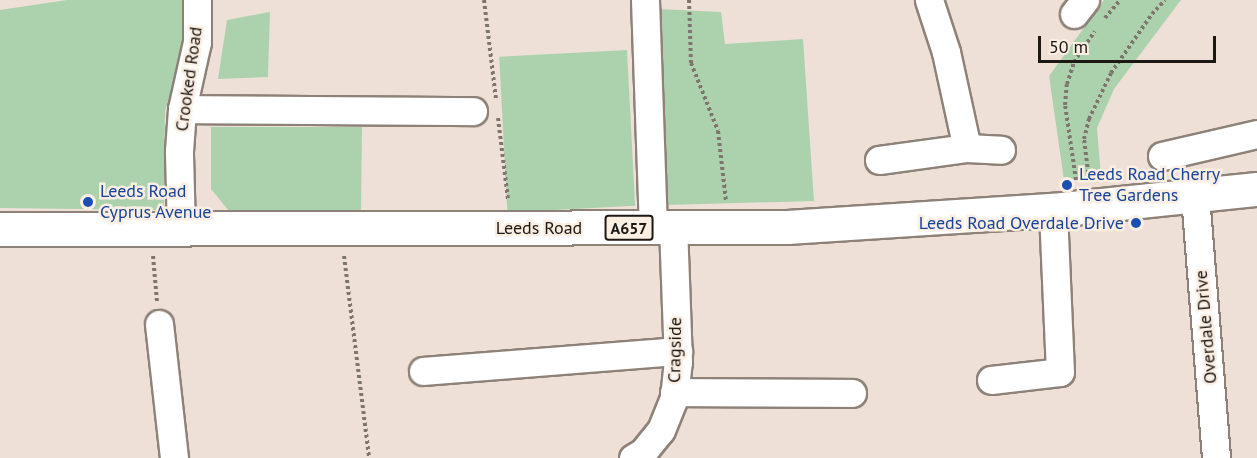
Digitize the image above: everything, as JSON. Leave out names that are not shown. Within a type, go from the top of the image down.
[{"type":"main road","name":"Leeds Road","points":[[0,229],[787,227],[1075,208],[1257,189]]},
{"type":"street","name":"Crooked Road","points":[[166,230],[179,151],[182,110],[197,42],[197,0]]},
{"type":"street","name":"Cragside","points":[[633,458],[643,452],[661,430],[674,392],[678,351],[663,228],[645,0]]},
{"type":"street","points":[[929,0],[946,51],[967,148]]},
{"type":"street","points":[[182,110],[473,111]]},
{"type":"street","points":[[1162,156],[1257,134]]},
{"type":"street","points":[[879,160],[967,148],[1001,150]]},
{"type":"street","name":"Overdale Drive","points":[[1195,196],[1216,458]]},
{"type":"street","points":[[992,380],[1060,372],[1075,208]]},
{"type":"street","points":[[159,324],[174,458]]},
{"type":"street","points":[[423,371],[678,351]]},
{"type":"street","points":[[674,392],[852,393]]},
{"type":"path","points":[[689,0],[691,63],[718,131],[729,228]]},
{"type":"path","points":[[1075,208],[1065,105],[1067,84],[1074,62],[1086,41],[1120,0]]},
{"type":"path","points":[[1075,208],[1084,139],[1089,119],[1112,73],[1152,14],[1165,0]]},
{"type":"path","points":[[340,229],[369,458]]},
{"type":"path","points":[[159,324],[166,230]]},
{"type":"green space","points":[[67,0],[185,0],[192,27],[165,111],[164,210],[0,208],[0,10]]},
{"type":"green space","points":[[1104,0],[1181,0],[1114,89],[1097,128],[1101,176],[1064,180],[1049,76]]},
{"type":"green space","points":[[658,9],[721,12],[725,44],[803,39],[814,201],[667,205]]},
{"type":"green space","points":[[270,12],[268,77],[218,79],[227,20]]},
{"type":"green space","points":[[627,50],[635,206],[507,212],[499,57]]},
{"type":"green space","points":[[211,127],[362,127],[361,213],[229,211],[211,189]]},
{"type":"place","name":"Leeds Road Cherry Tree Gardens","points":[[1067,185]]},
{"type":"place","name":"Leeds Road Cyprus Avenue","points":[[88,202]]},
{"type":"place","name":"Leeds Road Overdale Drive","points":[[1136,223]]}]
